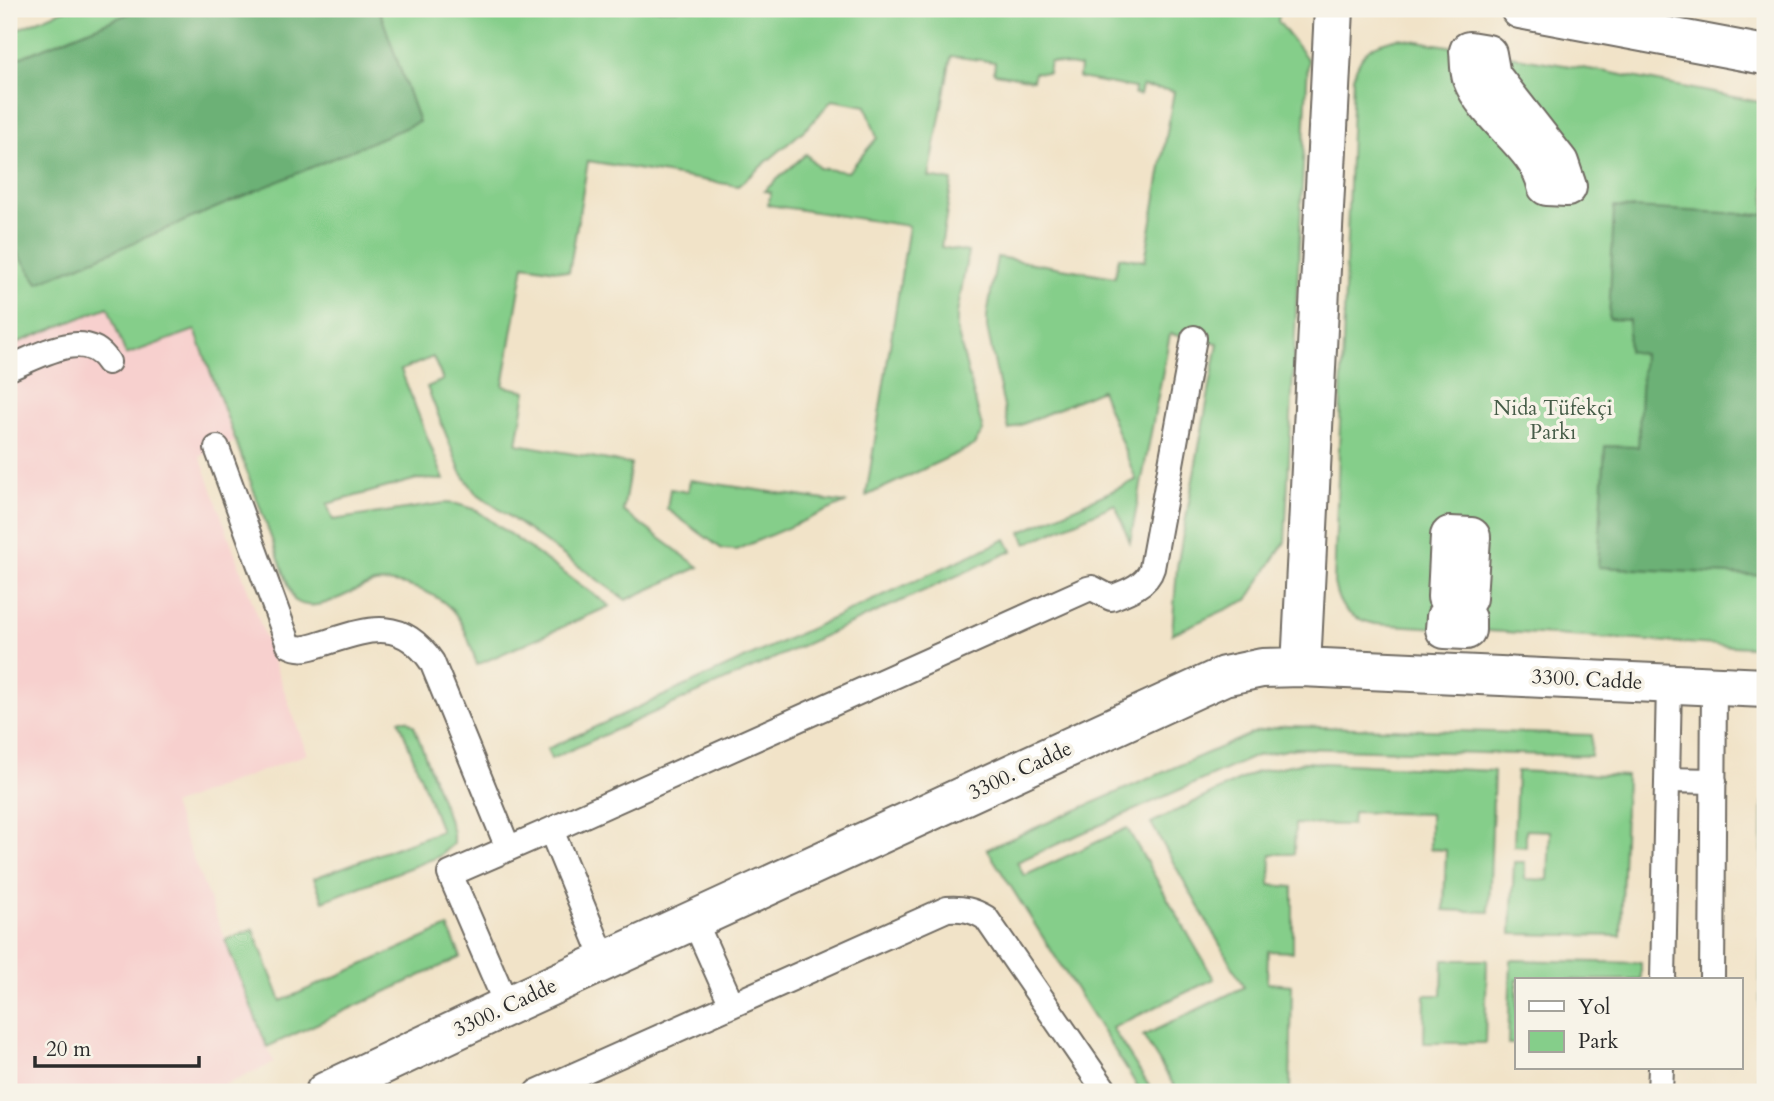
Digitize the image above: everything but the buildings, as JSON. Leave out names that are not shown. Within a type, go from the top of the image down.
[{"type":"street","points":[[1301,667],[1334,9]]},
{"type":"street","points":[[1520,9],[1765,55]]},
{"type":"street","name":"3300. Cadde","points":[[325,1092],[1224,676],[1262,668],[1301,667],[1765,688]]},
{"type":"lane","points":[[507,1006],[450,874],[1088,589],[1092,588],[1111,597],[1142,584],[1152,569],[1194,338]]},
{"type":"lane","points":[[9,368],[69,345],[81,344],[101,351],[108,362]]},
{"type":"lane","points":[[217,448],[289,645],[307,649],[366,630],[385,629],[406,635],[423,648],[432,662],[508,848]]},
{"type":"lane","points":[[1663,978],[1669,683]]},
{"type":"lane","points":[[1712,978],[1714,684]]},
{"type":"lane","points":[[1668,780],[1714,781]]},
{"type":"lane","points":[[551,830],[606,961]]},
{"type":"lane","points":[[537,1092],[947,909],[961,908],[975,911],[986,918],[1106,1092]]},
{"type":"lane","points":[[694,920],[732,1005]]},
{"type":"lane","points":[[1660,1092],[1661,1070]]},
{"type":"shaded area","points":[[108,307],[195,329],[234,442],[200,456],[307,754],[172,805],[274,1063],[209,1092],[9,1092],[9,346]]},
{"type":"green space","points":[[66,9],[1280,9],[1278,21],[1308,60],[1285,542],[1247,600],[1172,634],[1177,567],[1218,343],[1170,334],[1130,542],[1115,504],[1026,544],[1021,532],[1136,480],[1101,390],[1009,430],[987,328],[997,257],[1115,277],[1119,257],[1145,261],[1174,91],[1142,86],[1140,95],[1134,94],[1135,88],[1079,78],[1080,67],[1050,62],[1048,73],[1035,72],[1033,80],[994,73],[995,62],[951,56],[929,177],[952,181],[941,247],[968,252],[957,314],[957,330],[983,431],[973,446],[866,496],[909,226],[768,205],[771,192],[764,191],[806,154],[819,168],[848,172],[877,138],[866,106],[832,100],[810,125],[738,186],[588,161],[569,272],[524,265],[503,386],[526,391],[517,444],[631,464],[623,511],[699,567],[626,600],[475,492],[461,472],[427,387],[443,380],[433,357],[401,370],[444,480],[417,479],[327,504],[333,520],[445,503],[457,504],[476,510],[610,606],[477,665],[468,637],[457,616],[427,592],[398,584],[375,583],[324,604],[303,604],[294,600],[195,330],[126,355],[108,307],[9,346],[9,33]]},
{"type":"green space","points":[[140,9],[379,9],[419,122],[38,283],[9,240],[9,62]]},
{"type":"green space","name":"Nida Tüfekçi Parkı","points":[[1399,38],[1607,72],[1765,103],[1765,648],[1375,624],[1352,616],[1342,606],[1334,583],[1353,77],[1360,60],[1369,49]]},
{"type":"green space","points":[[1614,207],[1765,215],[1765,576],[1598,567],[1605,446],[1638,447],[1643,354],[1628,351],[1629,320],[1609,319]]},
{"type":"green space","points":[[690,480],[845,503],[736,550],[722,549],[667,509],[670,489],[688,492]]},
{"type":"green space","points":[[1006,539],[1012,551],[551,759],[547,749]]},
{"type":"green space","points":[[399,720],[407,720],[414,726],[453,832],[453,844],[438,857],[323,901],[314,878],[441,831]]},
{"type":"green space","points":[[1287,726],[1592,735],[1591,756],[1296,748],[1256,756],[1017,862],[1024,876],[1127,828],[1214,979],[1112,1028],[1153,1092],[1141,1092],[987,849],[1258,731]]},
{"type":"green space","points":[[1304,762],[1494,771],[1489,912],[1444,910],[1446,850],[1430,849],[1430,814],[1353,812],[1352,825],[1295,824],[1294,854],[1271,854],[1270,885],[1293,887],[1293,952],[1268,951],[1267,983],[1292,985],[1290,1092],[1178,1092],[1143,1036],[1244,987],[1151,823],[1256,772]]},
{"type":"green space","points":[[1517,771],[1626,776],[1621,936],[1511,934],[1514,862],[1525,862],[1525,879],[1548,880],[1550,831],[1526,830],[1526,847],[1514,846]]},
{"type":"green space","points":[[1763,802],[1765,1092],[1759,1092]]},
{"type":"green space","points":[[448,927],[461,957],[267,1047],[225,940],[253,929],[281,1001]]},
{"type":"green space","points":[[1443,960],[1487,960],[1485,1043],[1424,1043],[1425,995],[1442,995]]},
{"type":"green space","points":[[1511,960],[1641,963],[1641,978],[1515,978],[1515,1044],[1508,1044]]}]
